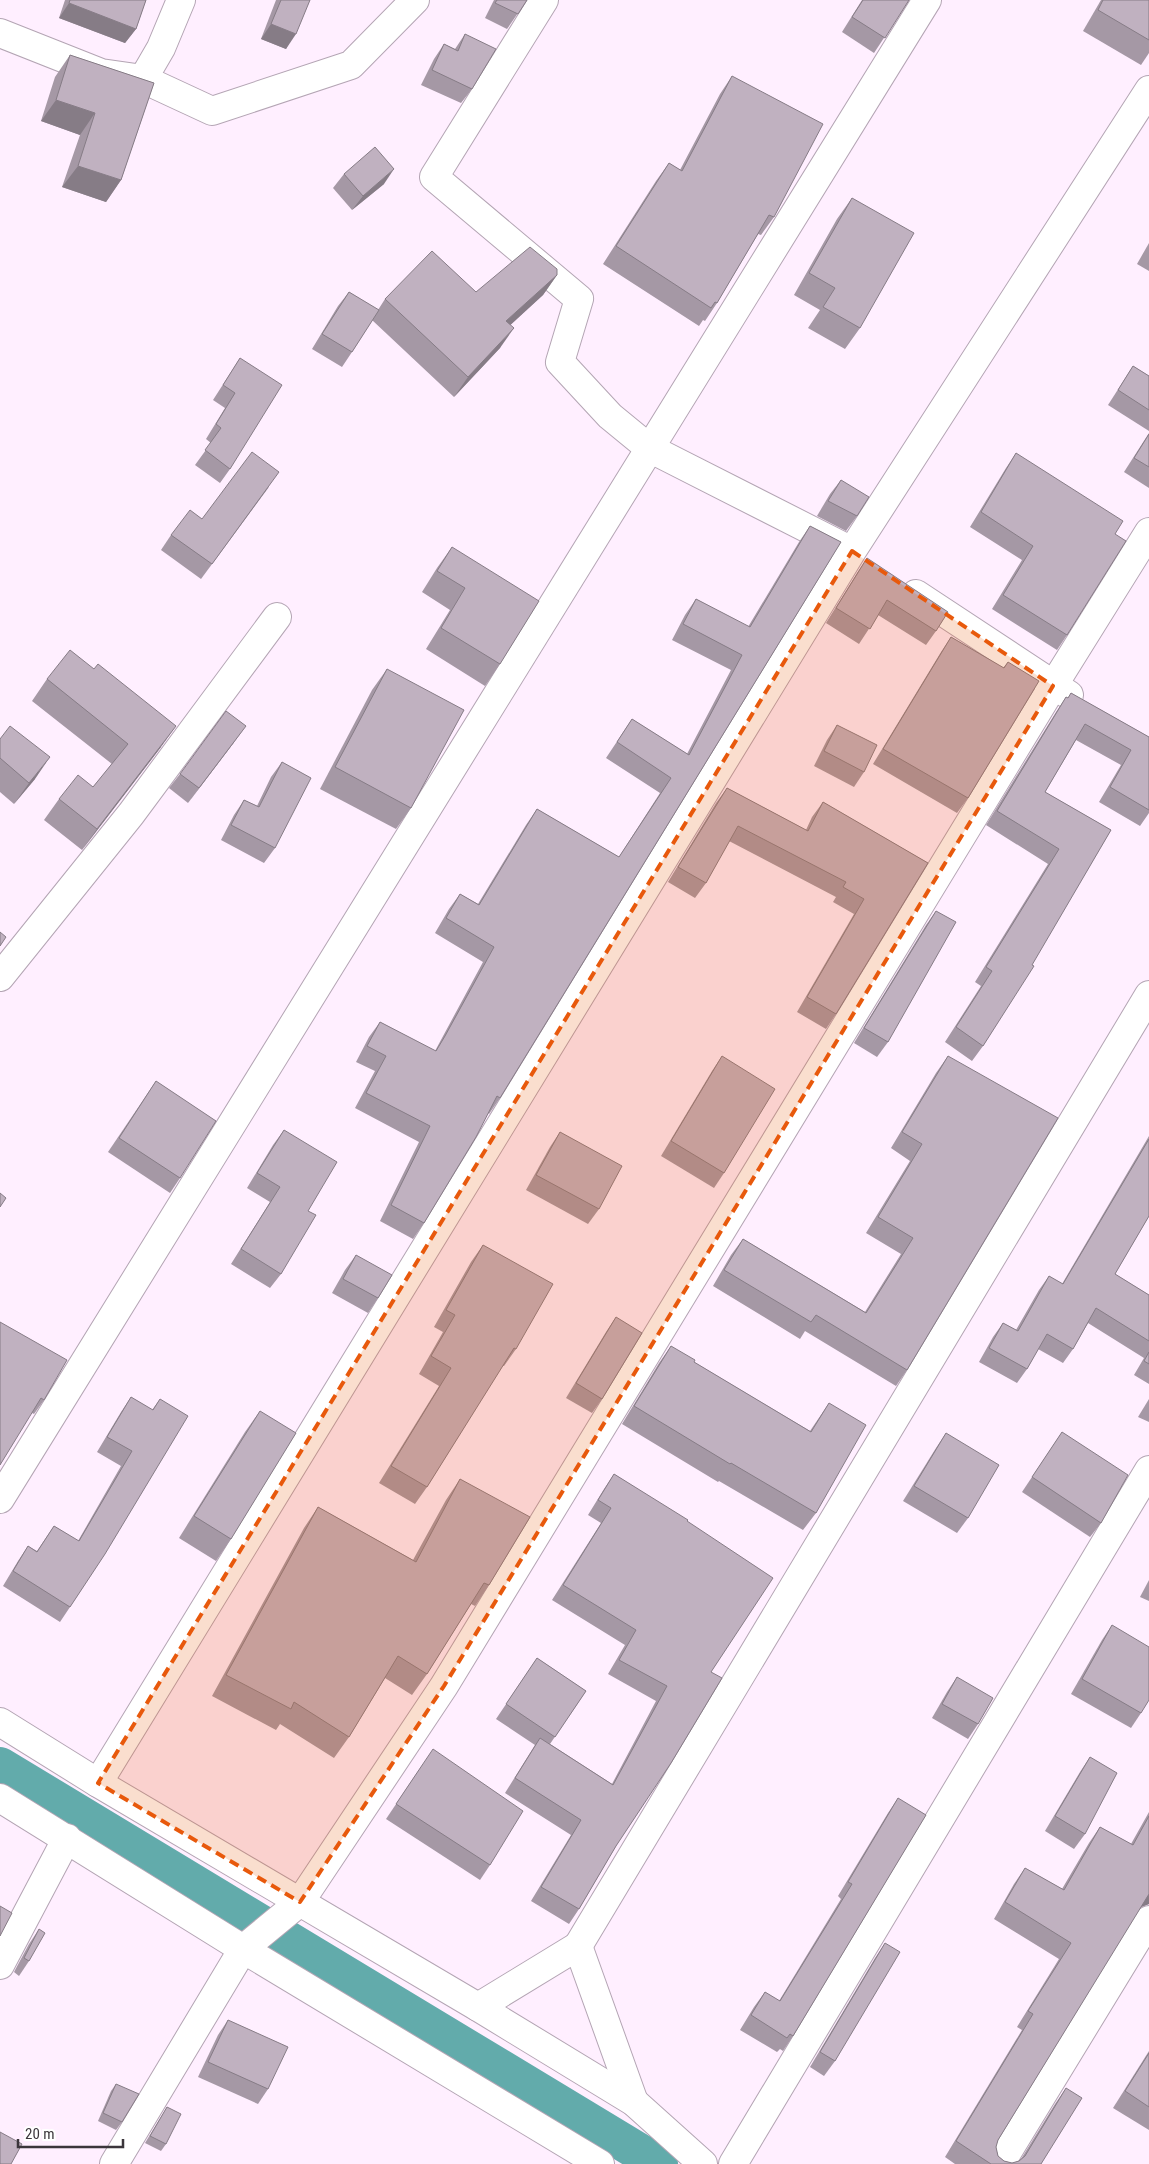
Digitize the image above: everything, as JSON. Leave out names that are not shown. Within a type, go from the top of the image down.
[{"type":"street","points":[[142,79],[161,48],[181,0]]},
{"type":"street","points":[[0,33],[101,73],[142,79],[212,111],[351,64],[415,0]]},
{"type":"street","points":[[544,0],[434,177],[579,299],[560,362],[610,416],[649,448],[852,551],[1053,686],[1093,709]]},
{"type":"street","points":[[0,1499],[927,0]]},
{"type":"street","points":[[98,1783],[852,551],[1149,90]]},
{"type":"street","points":[[114,2164],[243,1949],[300,1902],[444,1686],[1053,686],[1149,532]]},
{"type":"street","points":[[0,977],[131,814],[277,616]]},
{"type":"street","points":[[478,2008],[578,1946],[1149,995]]},
{"type":"street","points":[[733,2164],[1149,1470]]},
{"type":"street","points":[[0,1722],[98,1783],[634,2102],[703,2164]]},
{"type":"street","points":[[0,1798],[243,1949],[600,2164]]},
{"type":"street","points":[[0,1965],[67,1838]]},
{"type":"street","points":[[1000,2164],[1149,1920]]},
{"type":"street","points":[[578,1946],[634,2102]]},
{"type":"highlighted area","points":[[852,551],[1053,686],[444,1686],[300,1902],[98,1783]]},
{"type":"building","points":[[70,0],[146,0],[136,29],[69,3]]},
{"type":"building","points":[[281,0],[310,0],[296,34],[271,24]]},
{"type":"building","points":[[497,0],[527,0],[518,14],[495,3]]},
{"type":"building","points":[[863,0],[909,0],[885,38],[852,17]]},
{"type":"building","points":[[1103,0],[1149,0],[1149,40],[1098,10]]},
{"type":"building","points":[[465,34],[496,49],[472,89],[432,70],[444,44],[458,51]]},
{"type":"building","points":[[70,55],[154,83],[121,180],[78,166],[95,113],[56,100]]},
{"type":"building","points":[[732,76],[823,124],[774,217],[769,215],[717,303],[715,302],[711,308],[616,246],[669,163],[682,171]]},
{"type":"building","points":[[375,147],[394,169],[363,196],[344,174]]},
{"type":"building","points":[[852,198],[914,233],[860,328],[823,307],[835,288],[809,273]]},
{"type":"building","points":[[530,247],[557,269],[557,275],[506,321],[514,328],[468,377],[385,299],[432,251],[476,292]]},
{"type":"building","points":[[349,292],[379,310],[352,352],[322,334]]},
{"type":"building","points":[[240,358],[282,385],[230,469],[205,450],[221,428],[216,424],[235,393],[223,385]]},
{"type":"building","points":[[1133,366],[1149,376],[1149,410],[1118,390]]},
{"type":"building","points":[[1149,434],[1149,467],[1134,458]]},
{"type":"building","points":[[252,452],[279,472],[212,564],[171,535],[190,510],[202,519]]},
{"type":"building","points":[[1016,453],[1123,521],[1115,534],[1126,541],[1067,635],[1003,595],[1033,546],[981,512]]},
{"type":"building","points":[[841,480],[869,497],[857,516],[828,501]]},
{"type":"building","points":[[810,526],[841,542],[500,1098],[497,1096],[476,1137],[424,1223],[391,1205],[430,1126],[366,1093],[386,1056],[367,1046],[380,1022],[436,1051],[494,947],[446,918],[460,894],[479,905],[537,809],[619,857],[671,778],[617,742],[632,719],[689,755],[742,655],[683,624],[696,599],[750,627]]},
{"type":"building","points":[[452,547],[539,601],[500,664],[441,628],[465,588],[437,571]]},
{"type":"building","points":[[867,558],[948,612],[936,631],[887,600],[870,629],[836,608]]},
{"type":"building","points":[[951,637],[1004,668],[1008,662],[1039,681],[968,798],[883,749]]},
{"type":"building","points":[[70,650],[94,669],[98,664],[176,726],[97,829],[59,799],[78,775],[93,787],[128,744],[47,679]]},
{"type":"building","points":[[387,669],[464,710],[411,808],[335,767]]},
{"type":"building","points":[[1071,693],[1149,737],[1149,810],[1110,787],[1131,750],[1085,724],[1045,792],[1111,830],[1032,965],[1034,966],[983,1046],[956,1027],[992,971],[986,967],[1059,849],[997,811],[1066,697],[1068,698]]},
{"type":"building","points":[[226,711],[246,726],[199,788],[180,774]]},
{"type":"building","points":[[837,725],[877,745],[864,772],[824,751]]},
{"type":"building","points":[[10,726],[50,757],[29,783],[0,758],[0,739]]},
{"type":"building","points":[[282,762],[311,778],[275,848],[231,825],[244,800],[259,807]]},
{"type":"building","points":[[727,788],[808,831],[823,802],[928,863],[836,1014],[807,997],[864,899],[843,887],[846,882],[738,826],[706,883],[678,867]]},
{"type":"building","points":[[936,911],[956,922],[888,1042],[864,1028]]},
{"type":"building","points":[[0,932],[6,937],[0,946]]},
{"type":"building","points":[[722,1056],[775,1089],[724,1173],[671,1141]]},
{"type":"building","points":[[948,1056],[1058,1118],[907,1370],[816,1315],[811,1322],[724,1270],[743,1239],[866,1313],[913,1238],[878,1217],[922,1144],[902,1132]]},
{"type":"building","points":[[156,1081],[216,1121],[180,1178],[119,1138]]},
{"type":"building","points":[[284,1130],[337,1162],[308,1211],[316,1215],[281,1274],[241,1249],[280,1187],[257,1173]]},
{"type":"building","points":[[560,1132],[622,1166],[599,1209],[536,1175]]},
{"type":"building","points":[[1149,1139],[1149,1216],[1115,1274],[1149,1295],[1149,1341],[1096,1308],[1073,1349],[1047,1334],[1027,1369],[989,1348],[1003,1323],[1018,1331],[1049,1276],[1063,1284]]},
{"type":"building","points":[[0,1193],[6,1198],[0,1207]]},
{"type":"building","points":[[483,1245],[553,1284],[516,1349],[514,1348],[427,1487],[391,1466],[451,1368],[431,1356],[455,1315],[446,1310]]},
{"type":"building","points":[[356,1255],[392,1275],[378,1298],[343,1279]]},
{"type":"building","points":[[616,1317],[642,1333],[602,1399],[576,1383]]},
{"type":"building","points":[[0,1322],[67,1360],[44,1400],[41,1398],[0,1465]]},
{"type":"building","points":[[671,1346],[695,1360],[694,1362],[811,1432],[829,1403],[866,1425],[816,1513],[634,1406]]},
{"type":"building","points":[[1149,1352],[1149,1364],[1144,1361]]},
{"type":"building","points":[[131,1397],[153,1410],[160,1399],[188,1416],[105,1554],[70,1607],[13,1571],[28,1546],[37,1552],[54,1526],[79,1541],[132,1451],[107,1437]]},
{"type":"building","points":[[260,1411],[296,1433],[231,1539],[194,1516]]},
{"type":"building","points":[[1062,1432],[1128,1475],[1101,1523],[1032,1477]]},
{"type":"building","points":[[946,1433],[999,1465],[968,1518],[914,1486]]},
{"type":"building","points":[[614,1474],[688,1520],[773,1578],[711,1672],[722,1678],[671,1763],[616,1846],[579,1909],[541,1887],[581,1820],[515,1778],[540,1738],[613,1785],[667,1686],[619,1660],[636,1630],[563,1585],[611,1508],[598,1500]]},
{"type":"building","points":[[460,1479],[530,1517],[489,1585],[484,1583],[427,1674],[398,1656],[349,1737],[294,1702],[291,1709],[226,1675],[318,1507],[416,1562]]},
{"type":"building","points":[[1112,1625],[1149,1647],[1149,1700],[1141,1713],[1082,1679]]},
{"type":"building","points":[[537,1658],[586,1691],[555,1737],[506,1704]]},
{"type":"building","points":[[957,1677],[993,1698],[978,1724],[942,1704]]},
{"type":"building","points":[[433,1749],[523,1811],[490,1865],[396,1804]]},
{"type":"building","points":[[1090,1757],[1117,1773],[1085,1834],[1055,1816]]},
{"type":"building","points":[[898,1798],[926,1815],[793,2036],[790,2034],[787,2038],[751,2015],[765,1992],[780,2001],[852,1884],[848,1882]]},
{"type":"building","points":[[1149,1816],[1149,1894],[998,2140],[996,2147],[998,2156],[1004,2161],[1012,2163],[1019,2161],[1025,2156],[1066,2088],[1082,2098],[1041,2164],[991,2164],[956,2141],[1033,2014],[1028,2011],[1071,1943],[1005,1902],[1025,1868],[1064,1890],[1100,1827],[1133,1845]]},
{"type":"building","points":[[0,1906],[12,1913],[0,1936]]},
{"type":"building","points":[[39,1929],[45,1933],[29,1961],[24,1958]]},
{"type":"building","points":[[885,1943],[900,1952],[835,2061],[820,2052]]},
{"type":"building","points":[[228,2020],[288,2047],[268,2089],[208,2062]]},
{"type":"building","points":[[1149,2053],[1149,2107],[1125,2091]]},
{"type":"building","points":[[116,2084],[139,2094],[122,2122],[103,2113]]},
{"type":"building","points":[[167,2107],[181,2114],[166,2144],[150,2136]]},
{"type":"building","points":[[0,2132],[22,2144],[11,2164],[0,2164]]},
{"type":"waterway","points":[[0,1766],[659,2164]]}]
